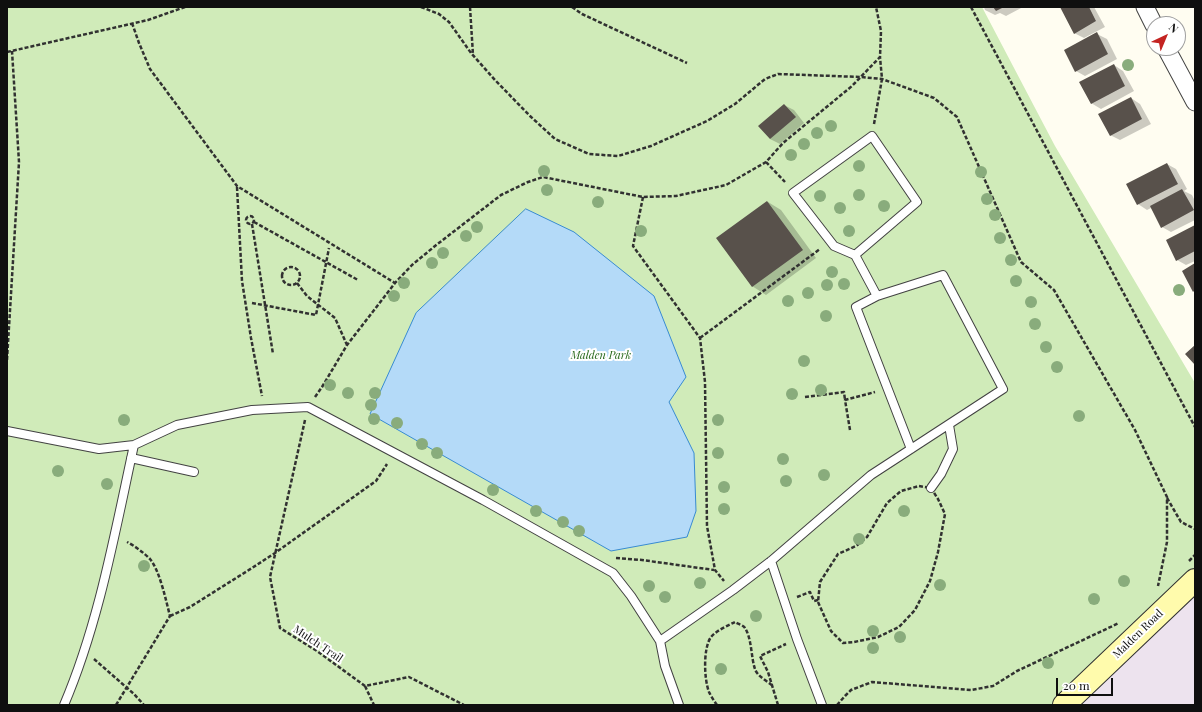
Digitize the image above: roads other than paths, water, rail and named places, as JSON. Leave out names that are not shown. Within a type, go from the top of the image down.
[{"type":"main road","name":"Malden Road","points":[[1064,705],[1191,571]]},
{"type":"street","points":[[1145,7],[1150,16]]},
{"type":"street","points":[[1170,56],[1195,102]]},
{"type":"lane","points":[[855,255],[917,202],[872,136],[793,193],[834,246],[855,255],[877,296]]},
{"type":"lane","points":[[660,641],[733,590],[771,561],[871,475],[911,449],[949,424],[1003,389],[943,275],[877,296],[856,307],[911,449]]},
{"type":"lane","points":[[7,431],[99,449],[134,445],[177,425],[252,410],[308,407],[483,500],[613,573],[631,596],[660,641],[665,666],[679,705]]},
{"type":"lane","points":[[931,488],[941,474],[953,449],[949,424]]},
{"type":"lane","points":[[64,705],[74,680],[98,607],[134,445]]},
{"type":"lane","points":[[131,458],[194,472]]},
{"type":"lane","points":[[771,561],[797,639],[822,705]]},
{"type":"water","points":[[526,209],[574,232],[654,296],[686,377],[669,402],[694,453],[696,511],[687,537],[611,551],[370,414],[416,313]]},
{"type":"park label","name":"Malden Park","points":[[601,356]]}]
